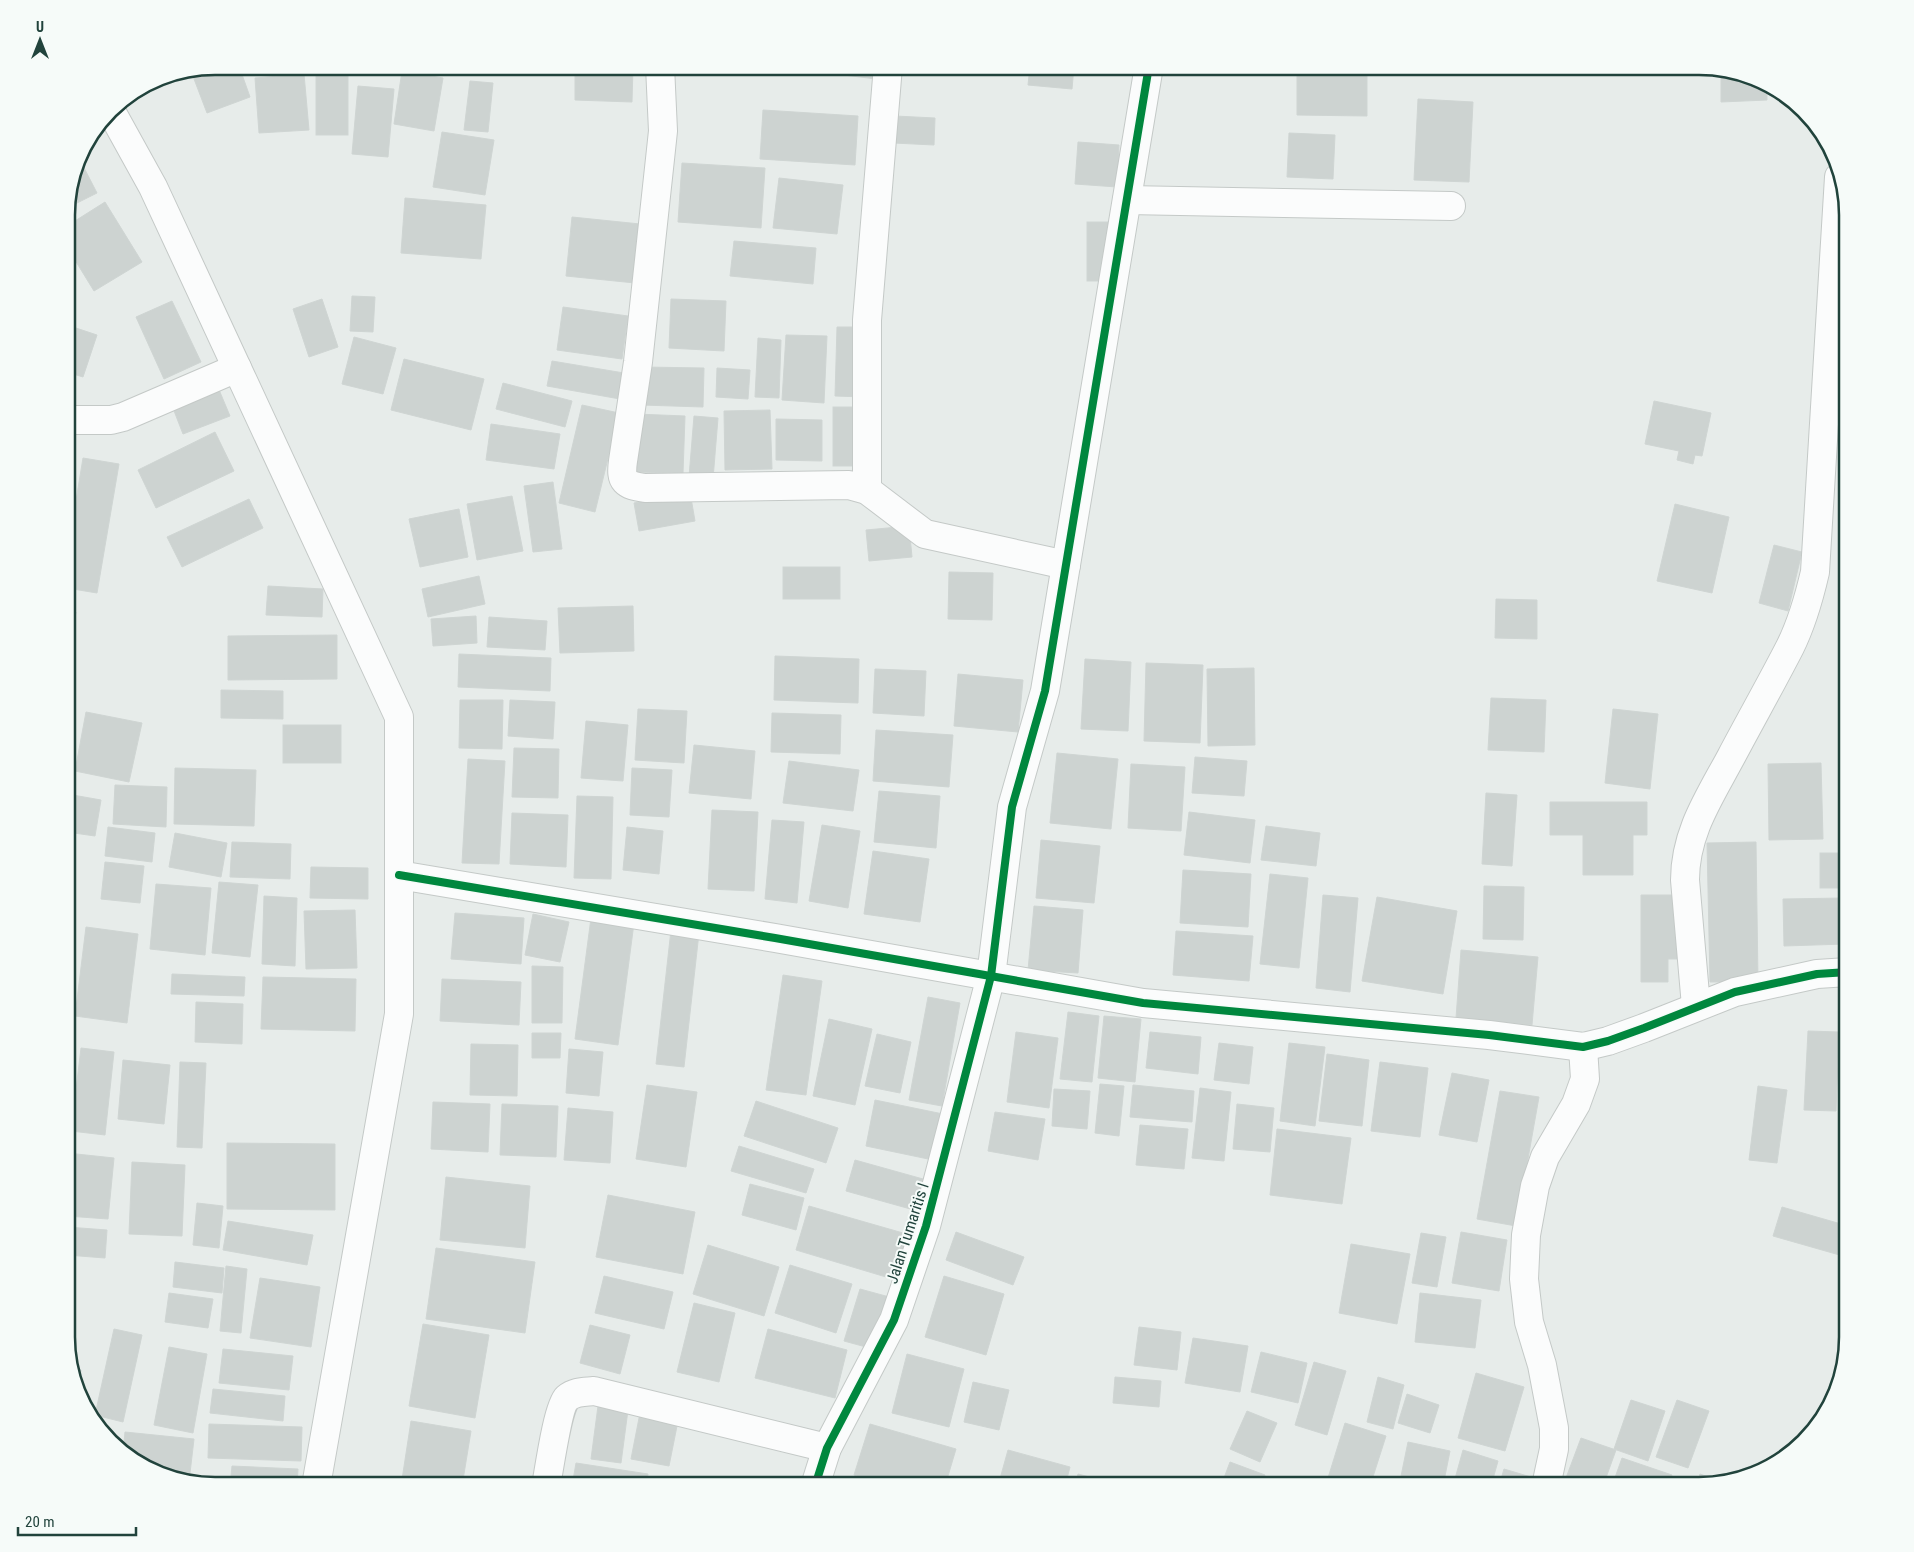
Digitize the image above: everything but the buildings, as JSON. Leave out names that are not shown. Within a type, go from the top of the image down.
[{"type":"street","points":[[660,75],[663,131],[638,362],[622,461],[621,473],[624,480],[632,486],[645,488],[850,485],[867,490],[925,534],[1066,565]]},
{"type":"street","points":[[867,490],[867,320],[887,75]]},
{"type":"street","name":"Jalan Tumaritis I","points":[[818,1477],[827,1448],[894,1320],[926,1226],[991,976],[1012,807],[1045,691],[1148,75]]},
{"type":"street","points":[[115,118],[153,187],[399,717],[399,1014],[318,1477]]},
{"type":"street","points":[[1696,1006],[1685,880],[1685,861],[1690,838],[1706,802],[1791,646],[1804,617],[1815,572],[1838,198]]},
{"type":"street","points":[[1127,200],[1451,206]]},
{"type":"street","points":[[75,420],[99,421],[123,417],[237,368]]},
{"type":"street","points":[[399,876],[746,933],[1143,1003],[1489,1035],[1583,1047],[1608,1041],[1735,992],[1817,974],[1839,973]]},
{"type":"street","points":[[1548,1477],[1554,1449],[1554,1428],[1542,1365],[1529,1322],[1524,1279],[1526,1235],[1535,1186],[1545,1157],[1576,1104],[1585,1079],[1583,1047]]},
{"type":"street","points":[[548,1477],[560,1411],[566,1398],[577,1392],[594,1391],[827,1448]]},
{"type":"cycle path","points":[[818,1477],[827,1448],[894,1320],[926,1226],[991,976],[1012,807],[1045,691],[1148,75]]},
{"type":"cycle path","points":[[399,875],[775,938],[1143,1003],[1489,1035],[1583,1047],[1608,1041],[1644,1028],[1735,992],[1817,974],[1839,973]]}]
